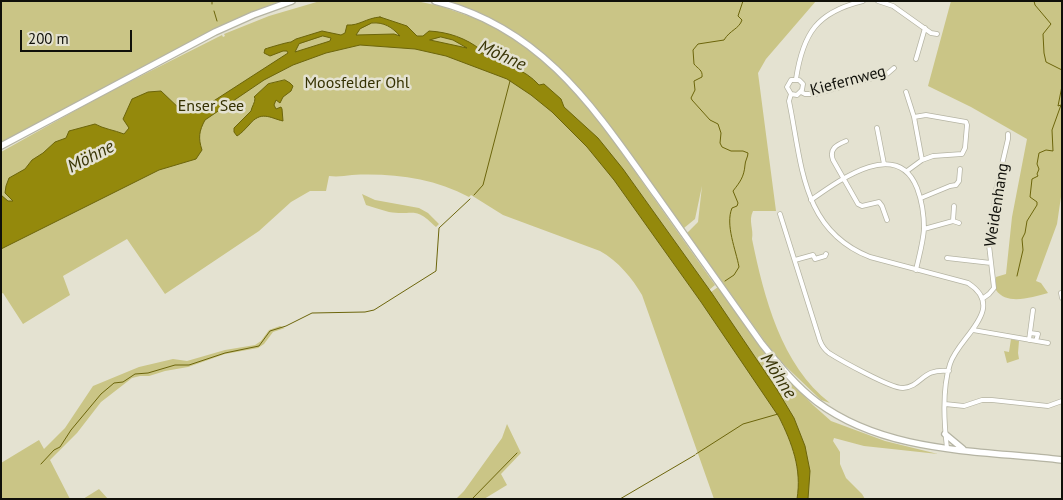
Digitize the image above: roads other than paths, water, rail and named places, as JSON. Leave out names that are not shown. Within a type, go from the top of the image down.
[{"type":"main road","points":[[1,146],[215,32],[253,15],[292,1]]},
{"type":"main road","points":[[435,1],[471,13],[513,34],[534,49],[566,77],[610,130],[762,344],[790,377],[832,412],[866,429],[907,441],[947,448],[1062,460]]},
{"type":"main road","points":[[945,434],[965,450]]},
{"type":"street","points":[[796,79],[804,48],[814,26],[830,13],[863,1]]},
{"type":"street","points":[[878,1],[894,3],[924,28],[931,33],[937,34]]},
{"type":"street","points":[[916,59],[924,28]]},
{"type":"street","name":"Kiefernweg","points":[[801,92],[808,95],[822,92],[887,74],[894,68]]},
{"type":"street","points":[[792,94],[796,95],[801,92],[803,84],[796,79]]},
{"type":"street","points":[[792,94],[788,89],[788,83],[796,79]]},
{"type":"street","points":[[906,92],[914,118],[922,160]]},
{"type":"street","points":[[792,94],[789,101],[805,184],[811,200],[828,227],[846,245],[870,258],[968,283],[982,299],[981,317],[957,350],[949,371],[945,404],[947,448]]},
{"type":"street","points":[[907,171],[922,160],[933,156],[962,154],[965,148],[966,122],[926,115],[914,118]]},
{"type":"street","points":[[878,128],[884,164]]},
{"type":"street","name":"Weidenhang","points":[[982,299],[994,288],[989,245],[996,190],[1008,134]]},
{"type":"street","points":[[846,141],[836,145],[831,153],[833,160],[858,204],[862,206],[879,202],[888,220]]},
{"type":"street","points":[[811,200],[844,178],[871,166],[892,165],[907,171],[915,183],[921,198],[924,230],[916,270]]},
{"type":"street","points":[[921,198],[956,185],[959,181],[960,168]]},
{"type":"street","points":[[953,222],[954,206]]},
{"type":"street","points":[[780,214],[820,341],[828,352],[899,388],[911,386],[931,372],[949,371]]},
{"type":"street","points":[[924,230],[953,222],[959,223]]},
{"type":"street","points":[[795,260],[813,255],[815,259],[826,254]]},
{"type":"street","points":[[947,258],[991,263]]},
{"type":"street","points":[[1029,340],[1033,310]]},
{"type":"street","points":[[973,330],[1048,343]]},
{"type":"street","points":[[1030,333],[1038,334],[1036,341]]},
{"type":"street","points":[[945,404],[964,406],[987,400],[1048,406],[1062,401]]},
{"type":"water","name":"Enser See","points":[[380,17],[407,26],[417,36],[423,36],[429,31],[450,34],[469,42],[481,50],[481,54],[485,51],[483,55],[520,71],[539,85],[544,84],[561,99],[564,107],[598,138],[623,169],[711,292],[794,418],[805,446],[810,471],[808,499],[797,499],[798,477],[795,456],[779,417],[701,302],[614,180],[587,147],[552,112],[531,95],[507,79],[446,56],[415,49],[360,45],[326,53],[293,65],[264,80],[205,120],[200,135],[202,150],[196,159],[159,170],[1,249],[1,195],[8,201],[13,201],[5,193],[9,178],[25,169],[32,160],[55,142],[66,138],[69,131],[95,124],[124,134],[129,128],[123,119],[132,99],[148,92],[161,91],[183,112],[198,111],[288,53],[283,51],[270,56],[264,53],[265,49],[322,31],[341,35],[345,33],[347,25]],"holes":[[[372,23],[388,26],[400,36],[394,34],[356,35],[360,29]],[[323,36],[331,38],[330,41],[295,52],[299,44]],[[441,37],[453,40],[467,48],[430,40]]]},
{"type":"water","points":[[285,80],[293,86],[291,91],[283,97],[280,103],[276,100],[274,105],[276,109],[281,107],[283,121],[262,116],[253,120],[237,136],[234,128],[251,111],[255,100],[254,97],[268,84]]},
{"type":"waterway","points":[[725,281],[734,275],[739,267],[730,230],[730,215],[732,208],[737,206],[738,203],[733,191],[743,176],[748,153],[731,151],[722,147],[718,124],[710,120],[692,100],[691,98],[695,90],[694,81],[702,77],[701,71],[694,64],[693,50],[698,44],[724,40],[737,28],[742,20],[738,16],[743,1]]},
{"type":"waterway","points":[[1034,1],[1035,5],[1051,24],[1043,34],[1046,62],[1062,70]]},
{"type":"waterway","points":[[214,11],[217,21]]},
{"type":"waterway","name":"Möhne","points":[[474,195],[483,185],[510,81]]},
{"type":"waterway","points":[[1017,276],[1023,250],[1022,239],[1027,221],[1037,205],[1037,202],[1030,197],[1032,179],[1038,176],[1039,169],[1037,164],[1039,153],[1046,150],[1053,151],[1052,130],[1061,105],[1058,106],[1062,86]]},
{"type":"waterway","points":[[41,464],[54,450],[60,447],[71,430],[101,394],[114,383],[123,382],[135,374],[148,373],[175,365],[189,365],[225,353],[259,346],[270,331],[286,326],[312,313],[365,312],[374,310],[436,271],[439,228],[470,199]]},
{"type":"waterway","points":[[696,454],[743,424],[778,414]]},
{"type":"waterway","points":[[472,499],[517,453]]},
{"type":"waterway","points":[[620,499],[695,455]]},
{"type":"park label","name":"Moosfelder Ohl","points":[[357,83]]}]
